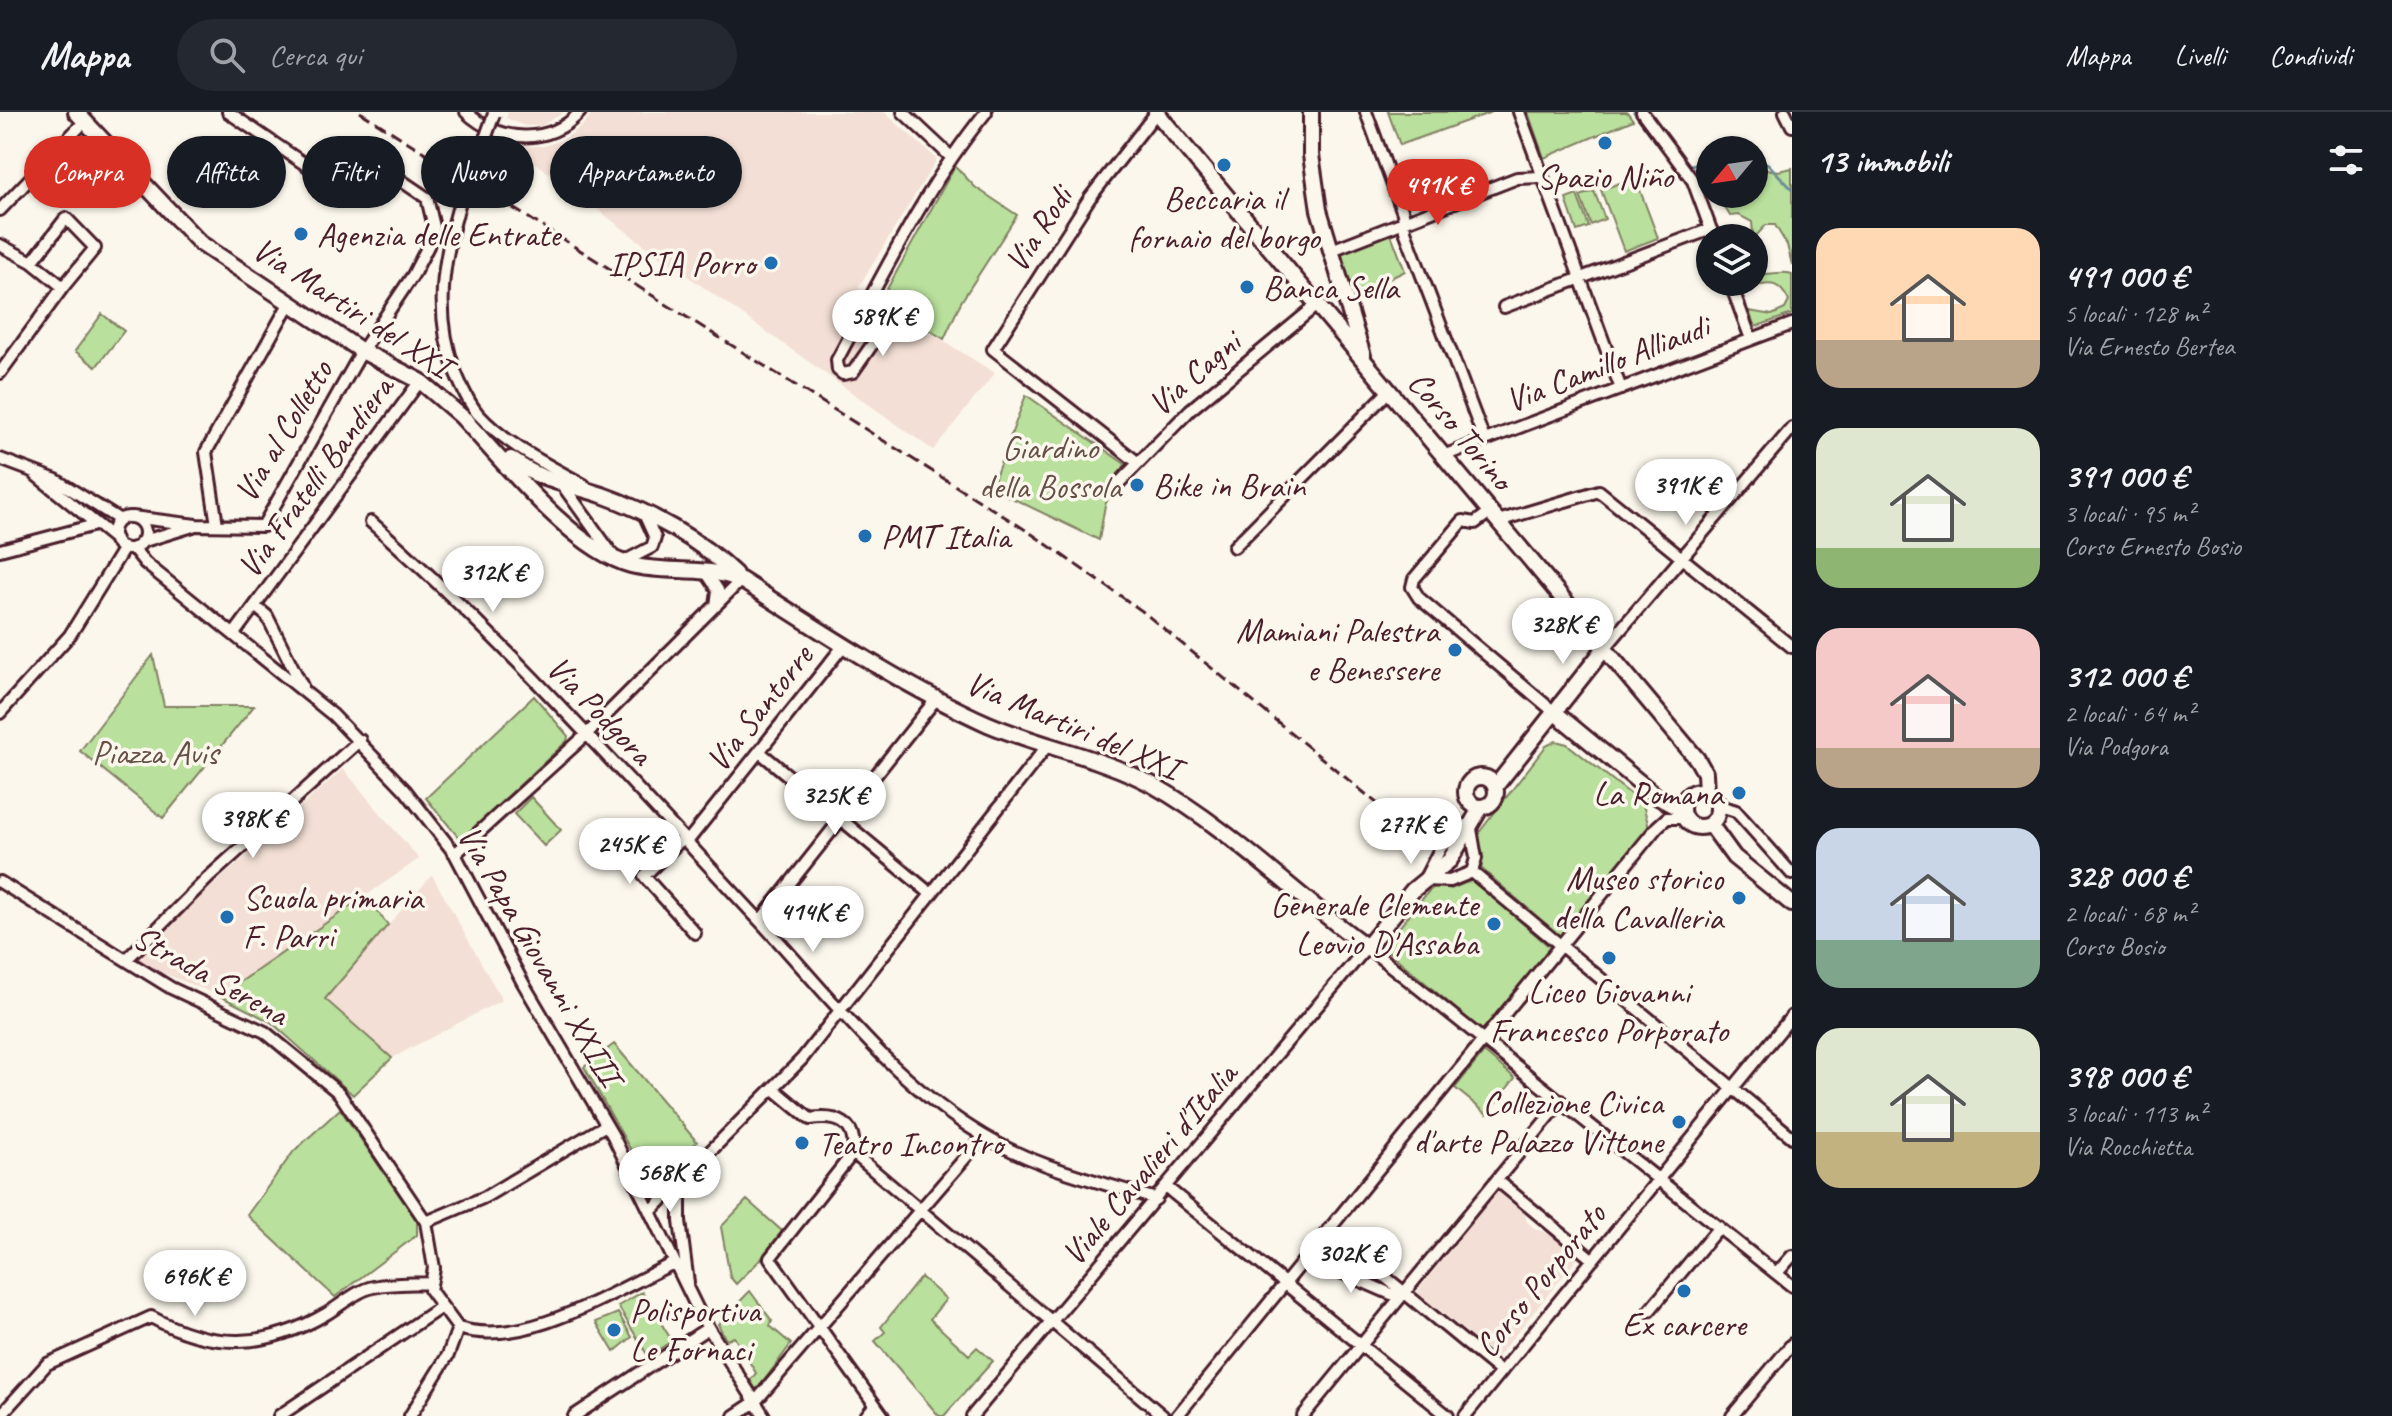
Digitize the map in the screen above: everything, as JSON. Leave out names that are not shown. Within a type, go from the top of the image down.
[{"type":"street","points":[[228,112],[334,184],[393,175],[427,198],[434,219],[428,246],[413,275],[362,351]]},
{"type":"street","points":[[466,112],[476,122],[536,138],[553,134],[580,112]]},
{"type":"street","points":[[903,112],[950,156]]},
{"type":"street","points":[[872,295],[886,318],[885,326],[853,372],[843,374],[838,370],[837,360],[872,295],[950,156],[986,112]]},
{"type":"street","name":"Corso Torino","points":[[1156,112],[1697,759],[1705,773],[1706,792]]},
{"type":"street","name":"Via Rodi","points":[[1137,462],[993,349],[1089,199],[1156,112]]},
{"type":"street","points":[[1311,112],[1314,180],[1329,251],[1363,359]]},
{"type":"street","points":[[1366,112],[1403,213],[1403,223],[1484,439]]},
{"type":"street","points":[[1519,112],[1621,389]]},
{"type":"street","points":[[1642,112],[1683,167],[1699,195],[1709,224]]},
{"type":"street","points":[[1785,112],[1792,126]]},
{"type":"street","points":[[494,113],[464,187],[444,259],[440,290],[450,357],[461,387],[477,413],[544,463],[564,486],[598,538],[622,562],[635,559],[652,547],[655,538],[645,516]]},
{"type":"street","points":[[0,210],[80,117]]},
{"type":"street","name":"Via Martiri del XXI","points":[[80,117],[180,226],[289,304],[362,351],[420,381],[520,466],[541,479],[604,496]]},
{"type":"street","points":[[1329,251],[1517,178],[1542,177]]},
{"type":"street","points":[[0,373],[95,248],[66,218],[32,262]]},
{"type":"street","points":[[1504,307],[1580,277],[1696,239]]},
{"type":"street","points":[[0,245],[32,262],[63,287]]},
{"type":"street","points":[[1735,296],[1751,339]]},
{"type":"street","points":[[217,525],[206,452],[289,304]]},
{"type":"street","name":"Via Cagni","points":[[1112,490],[1190,410],[1318,304]]},
{"type":"street","name":"Via Camillo Alliaudi","points":[[1443,456],[1792,324]]},
{"type":"street","name":"Via al Colletto","points":[[132,517],[196,525],[260,527],[266,523],[362,351]]},
{"type":"street","name":"Via Fratelli Bandiera","points":[[234,634],[420,381]]},
{"type":"street","points":[[1234,547],[1389,391]]},
{"type":"street","name":"Via Martiri del XXI","points":[[461,416],[593,549],[622,562],[658,569],[722,572],[741,580]]},
{"type":"street","points":[[1792,428],[1553,711],[1495,787],[1493,801],[1481,807],[1450,860],[1424,880],[1367,947],[1792,1286]]},
{"type":"street","points":[[0,459],[56,480],[120,520]]},
{"type":"street","name":"Via Martiri del XXI","points":[[544,463],[698,542],[741,580],[936,699],[1047,746],[1114,767],[1152,785],[1192,810],[1367,947]]},
{"type":"street","points":[[28,469],[95,525],[115,539],[133,546]]},
{"type":"street","points":[[1717,805],[1717,816],[1710,824],[1693,826],[1683,814],[1656,796],[1419,598],[1412,587],[1414,579],[1463,521],[1475,523],[1595,490],[1683,557],[1792,647]]},
{"type":"street","points":[[0,713],[70,635],[145,529],[132,517],[120,520],[114,526],[115,539]]},
{"type":"street","name":"Via Podgora","points":[[371,522],[436,579],[586,735],[904,1077],[984,1136],[1039,1163],[1156,1199]]},
{"type":"street","points":[[0,550],[95,525]]},
{"type":"street","name":"Via al Colletto","points":[[133,546],[196,525]]},
{"type":"street","name":"Via Papa Giovanni XXIII","points":[[133,546],[145,563],[302,688],[360,740],[455,854],[523,983],[635,1178],[708,1328],[764,1416]]},
{"type":"street","points":[[703,570],[718,590],[716,606]]},
{"type":"street","points":[[455,854],[586,735],[741,580]]},
{"type":"street","name":"Via Fratelli Bandiera","points":[[255,606],[267,616],[302,688]]},
{"type":"street","name":"Via Santorre","points":[[685,840],[761,753],[844,645]]},
{"type":"street","points":[[760,921],[936,699]]},
{"type":"street","points":[[126,960],[209,877],[360,740]]},
{"type":"street","points":[[650,1212],[774,1089],[842,1009],[1047,746]]},
{"type":"street","points":[[761,753],[931,894]]},
{"type":"street","points":[[1481,807],[1468,800],[1467,785],[1480,776],[1489,779],[1495,787]]},
{"type":"street","points":[[1683,814],[1689,795],[1706,792],[1717,805],[1736,811],[1792,874]]},
{"type":"street","points":[[1177,1416],[1282,1283],[1660,824],[1683,814]]},
{"type":"street","points":[[1470,823],[1476,875],[1792,1137]]},
{"type":"street","points":[[1710,824],[1734,857],[1792,904]]},
{"type":"street","points":[[685,840],[644,876],[695,933]]},
{"type":"street","points":[[1424,880],[1450,881],[1476,875]]},
{"type":"street","name":"Strada Serena","points":[[0,882],[171,988],[265,1032],[339,1093],[426,1222]]},
{"type":"street","name":"Viale Cavalieri d'Italia","points":[[972,1416],[1367,947]]},
{"type":"street","name":"Corso Porporato","points":[[1465,1416],[1792,1016]]},
{"type":"street","points":[[774,1089],[802,1115],[810,1119],[835,1116],[853,1135],[853,1153],[770,1258],[883,1416]]},
{"type":"street","points":[[1303,1416],[1560,1103]]},
{"type":"street","points":[[606,1125],[485,1197],[426,1222],[434,1268],[429,1283],[431,1295],[458,1328],[499,1333],[532,1328],[674,1263]]},
{"type":"street","points":[[734,1416],[755,1402],[984,1136]]},
{"type":"street","points":[[853,1153],[1163,1416]]},
{"type":"street","points":[[635,1178],[647,1187],[676,1187]]},
{"type":"street","points":[[1497,1180],[1593,1260]]},
{"type":"street","points":[[676,1187],[690,1293]]},
{"type":"street","points":[[1166,1187],[1448,1416]]},
{"type":"street","points":[[1649,1311],[1719,1227]]},
{"type":"street","points":[[1328,1230],[1501,1372]]},
{"type":"street","points":[[1777,1273],[1792,1256]]},
{"type":"street","points":[[1306,1257],[1391,1294],[1404,1294]]},
{"type":"street","points":[[0,1416],[47,1364],[151,1317],[175,1330],[201,1337],[259,1342],[321,1317],[371,1287],[429,1283]]},
{"type":"street","points":[[279,1416],[441,1307]]},
{"type":"street","points":[[410,1416],[448,1355],[458,1328]]},
{"type":"street","points":[[574,1416],[708,1328]]},
{"type":"street","points":[[1732,1416],[1792,1344]]},
{"type":"street","points":[[866,1416],[875,1405]]},
{"type":"shaded area","points":[[508,112],[565,112],[541,126],[525,126],[506,118]]},
{"type":"shaded area","points":[[593,112],[884,112],[937,159],[858,288],[995,373],[933,450],[595,208],[742,208],[742,136],[568,136],[581,127]]},
{"type":"shaded area","points":[[550,144],[550,174],[534,162],[534,146]]},
{"type":"shaded area","points":[[343,769],[419,859],[220,996],[130,960]]},
{"type":"shaded area","points":[[432,875],[502,1000],[392,1058],[324,999]]},
{"type":"shaded area","points":[[1497,1191],[1525,1214],[1527,1222],[1534,1228],[1551,1235],[1578,1258],[1497,1357],[1417,1292]]},
{"type":"green space","points":[[1388,112],[1492,112],[1400,145]]},
{"type":"green space","points":[[1528,112],[1627,112],[1633,120],[1544,158]]},
{"type":"green space","points":[[955,166],[975,187],[1017,215],[961,302],[944,339],[881,300]]},
{"type":"green space","points":[[1792,168],[1792,265],[1787,245],[1775,225],[1752,224],[1739,215],[1730,216],[1725,208],[1768,208],[1768,169]]},
{"type":"green space","points":[[1635,177],[1658,238],[1624,251],[1601,190]]},
{"type":"green space","points":[[1594,191],[1605,219],[1591,225],[1580,196]]},
{"type":"green space","points":[[1577,195],[1589,227],[1577,231],[1566,199]]},
{"type":"green space","points":[[1391,234],[1405,271],[1353,297],[1338,254]]},
{"type":"green space","points":[[1768,274],[1792,274],[1792,314],[1755,327],[1749,311],[1772,315],[1785,309],[1789,301],[1773,285],[1768,285]]},
{"type":"green space","points":[[102,314],[124,331],[96,367],[75,351]]},
{"type":"green space","name":"Giardino della Bossola","points":[[1026,395],[1125,464],[1105,505],[1099,540],[991,488]]},
{"type":"green space","name":"Piazza Avis","points":[[153,655],[164,706],[254,706],[163,818],[80,751]]},
{"type":"green space","points":[[534,696],[568,736],[567,741],[464,837],[459,838],[426,798]]},
{"type":"green space","points":[[1556,741],[1567,744],[1643,804],[1649,828],[1561,937],[1482,869],[1478,834],[1546,746]]},
{"type":"green space","points":[[531,797],[561,830],[544,846],[514,814]]},
{"type":"green space","points":[[1473,880],[1551,948],[1482,1031],[1383,947],[1437,885],[1451,889]]},
{"type":"green space","points":[[365,896],[388,925],[325,999],[392,1058],[353,1095],[271,1022],[220,996]]},
{"type":"green space","points":[[614,1044],[697,1142],[684,1155],[690,1161],[668,1184],[648,1174],[637,1161],[584,1067]]},
{"type":"green space","points":[[1484,1052],[1515,1078],[1487,1114],[1455,1088]]},
{"type":"green space","points":[[340,1109],[417,1221],[417,1235],[335,1297],[247,1215],[294,1151]]},
{"type":"green space","points":[[747,1200],[782,1231],[764,1256],[736,1284],[730,1277],[721,1227]]},
{"type":"green space","points":[[921,1277],[946,1299],[930,1319],[969,1355],[977,1347],[993,1361],[944,1416],[939,1416],[875,1341],[885,1332],[881,1327]]},
{"type":"green space","points":[[750,1291],[772,1321],[770,1326],[791,1344],[757,1390],[750,1381],[756,1373],[734,1337],[726,1340],[718,1324]]},
{"type":"green space","points":[[642,1292],[672,1341],[648,1356],[618,1306]]},
{"type":"green space","name":"Polisportiva Le Fornaci","points":[[618,1313],[632,1337],[614,1352],[596,1322]]},
{"type":"waterway","points":[[1634,112],[1679,167]]},
{"type":"waterway","points":[[1686,166],[1696,164]]},
{"type":"waterway","points":[[1768,164],[1792,189]]},
{"type":"railway","points":[[360,112],[1029,532],[1142,611],[1395,818]]},
{"type":"place","name":"Spazio Niño","points":[[1605,143]]},
{"type":"place","name":"Beccaria il fornaio del borgo","points":[[1224,165]]},
{"type":"place","name":"Agenzia delle Entrate","points":[[301,234]]},
{"type":"place","name":"IPSIA Porro","points":[[771,263]]},
{"type":"place","name":"Banca Sella","points":[[1247,287]]},
{"type":"place","name":"Bike in Brain","points":[[1137,485]]},
{"type":"place","name":"PMT Italia","points":[[865,536]]},
{"type":"place","name":"Mamiani Palestra e Benessere","points":[[1455,650]]},
{"type":"place","name":"La Romana","points":[[1739,793]]},
{"type":"place","name":"Museo storico della Cavalleria","points":[[1739,898]]},
{"type":"place","name":"Scuola primaria F. Parri","points":[[227,917]]},
{"type":"place","name":"Generale Clemente Leovio D'Assaba","points":[[1494,924]]},
{"type":"place","name":"Liceo Giovanni Francesco Porporato","points":[[1609,958]]},
{"type":"place","name":"Collezione Civica d'arte Palazzo Vittone","points":[[1679,1122]]},
{"type":"place","name":"Teatro Incontro","points":[[802,1143]]},
{"type":"place","name":"Ex carcere","points":[[1684,1291]]},
{"type":"place","name":"Polisportiva Le Fornaci","points":[[614,1330]]}]
